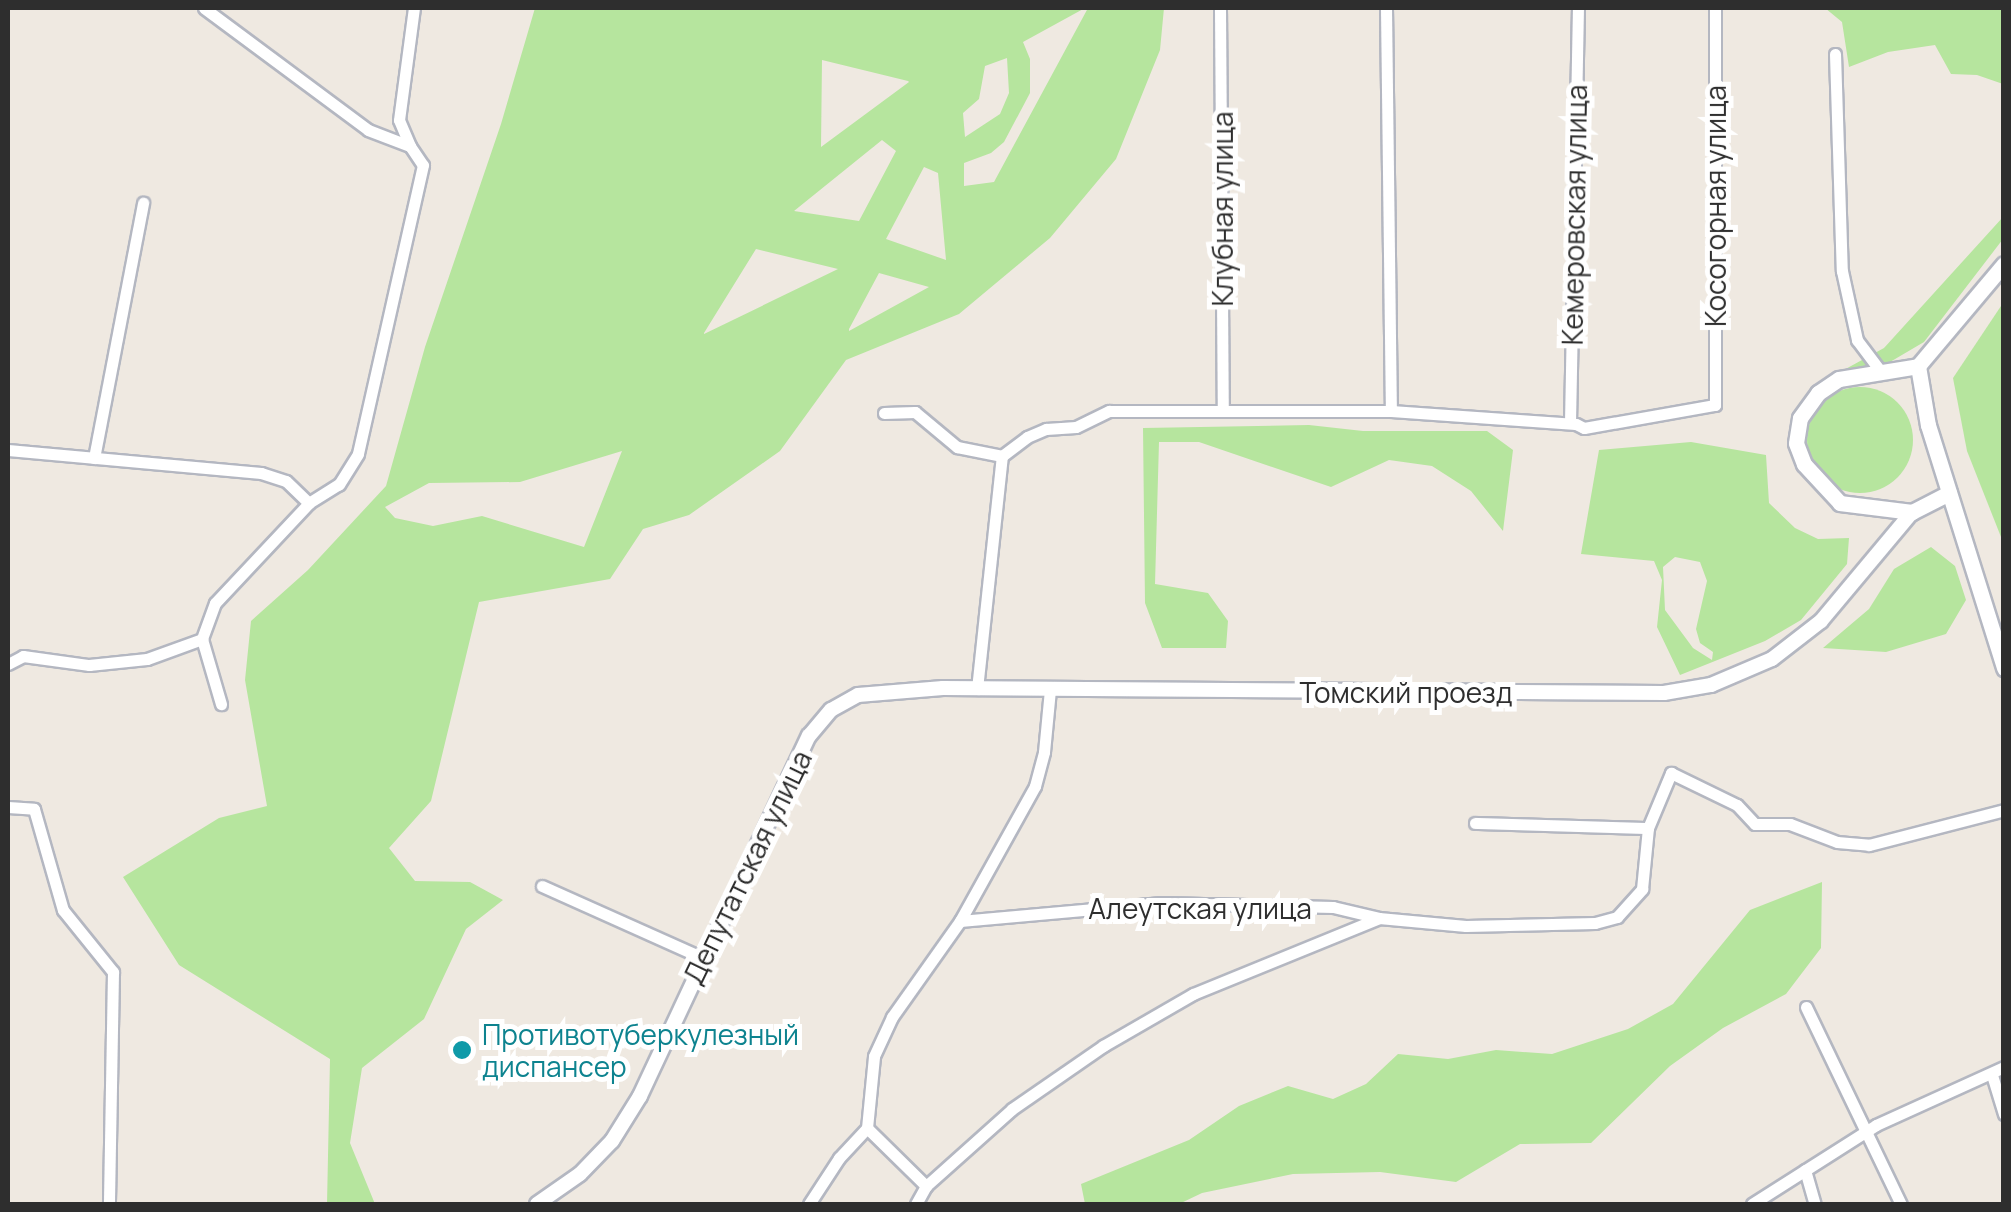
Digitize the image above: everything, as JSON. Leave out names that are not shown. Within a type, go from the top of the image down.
[{"type":"main road","points":[[1949,493],[1912,512],[1840,503],[1819,485],[1796,442],[1800,418],[1818,392],[1838,379],[1918,366],[2004,264]]},
{"type":"main road","points":[[1918,366],[1928,425],[2004,668]]},
{"type":"street","points":[[204,8],[368,130],[410,146]]},
{"type":"street","points":[[222,704],[202,639],[215,604],[309,503],[339,484],[358,454],[423,165],[399,120],[414,8]]},
{"type":"street","name":"Клубная улица","points":[[1220,8],[1223,411]]},
{"type":"street","points":[[1386,8],[1390,411]]},
{"type":"street","name":"Кемеровская улица","points":[[1573,423],[1578,8]]},
{"type":"street","name":"Косогорная улица","points":[[1573,423],[1584,428],[1715,406],[1715,8]]},
{"type":"street","points":[[1836,54],[1842,271],[1857,340],[1880,370]]},
{"type":"street","points":[[94,458],[143,203]]},
{"type":"street","points":[[977,689],[1002,456],[1028,437],[1046,430],[1076,428],[1109,411],[1390,411],[1573,423]]},
{"type":"street","points":[[884,413],[924,415],[958,447],[1002,456]]},
{"type":"street","points":[[8,450],[261,473],[286,480],[309,503]]},
{"type":"street","name":"Томский проезд","points":[[873,692],[977,689],[1664,694],[1691,689],[1772,659],[1820,621],[1912,512]]},
{"type":"street","points":[[8,664],[23,656],[89,664],[147,659],[202,639]]},
{"type":"street","points":[[809,1204],[838,1158],[867,1128],[874,1056],[892,1016],[960,921],[1034,786],[1044,752],[1050,690]]},
{"type":"street","name":"Депутатская улица","points":[[537,1204],[580,1174],[612,1141],[640,1096],[809,736],[832,710],[873,692]]},
{"type":"street","name":"Алеутская улица","points":[[960,921],[1161,902],[1332,907],[1379,918],[1466,926],[1595,923],[1617,917],[1642,888],[1648,828],[1671,773],[1737,806],[1754,824],[1790,824],[1836,842],[1869,844],[2004,810]]},
{"type":"street","points":[[8,807],[34,809],[63,910],[113,972],[109,1204]]},
{"type":"street","points":[[1475,823],[1648,828]]},
{"type":"street","points":[[542,886],[703,958]]},
{"type":"street","points":[[916,1204],[926,1186],[1012,1109],[1102,1046],[1194,994],[1379,918]]},
{"type":"street","points":[[1806,1007],[1902,1204]]},
{"type":"street","points":[[1752,1204],[1868,1130],[1998,1071],[2004,1114]]},
{"type":"street","points":[[867,1128],[926,1186]]},
{"type":"street","points":[[1805,1170],[1815,1204]]},
{"type":"green space","points":[[535,8],[1085,8],[1023,42],[1030,59],[1030,93],[1004,142],[991,153],[964,163],[964,186],[994,182],[1088,8],[1164,8],[1160,50],[1116,159],[1050,238],[959,314],[846,360],[780,451],[689,515],[643,529],[610,579],[479,602],[431,801],[389,848],[415,881],[470,882],[503,900],[466,929],[424,1019],[362,1068],[350,1143],[375,1204],[327,1204],[330,1059],[179,965],[123,877],[219,818],[267,806],[245,680],[251,621],[308,570],[386,486],[425,347],[501,124]],"holes":[[[1007,58],[1009,93],[1000,114],[965,137],[963,113],[979,99],[985,66]],[[822,60],[909,82],[821,147]],[[882,140],[896,151],[859,221],[794,211]],[[924,167],[938,173],[946,260],[886,239]],[[756,249],[838,269],[704,334]],[[879,273],[929,287],[849,331]],[[622,451],[584,547],[482,516],[433,526],[395,518],[385,507],[429,483],[520,482]]]},
{"type":"green space","points":[[1825,8],[2003,8],[2003,84],[1977,75],[1951,74],[1935,45],[1888,52],[1849,67],[1842,22]]},
{"type":"green space","points":[[2003,217],[2003,239],[1924,342],[1873,372],[1829,378],[1884,348]]},
{"type":"green space","points":[[2003,303],[2003,542],[1967,451],[1953,378]]},
{"type":"green space","points":[[1860,387],[1880,391],[1898,402],[1909,420],[1913,440],[1909,460],[1898,478],[1880,489],[1860,493],[1840,489],[1822,478],[1811,460],[1807,440],[1811,420],[1822,402],[1840,391]]},
{"type":"green space","points":[[1309,425],[1363,431],[1487,431],[1513,450],[1503,531],[1471,491],[1432,466],[1389,460],[1331,487],[1199,442],[1159,442],[1155,584],[1208,593],[1228,621],[1226,648],[1162,648],[1145,603],[1143,428]]},
{"type":"green space","points":[[1691,442],[1766,455],[1769,503],[1795,528],[1818,539],[1849,538],[1847,564],[1801,620],[1765,641],[1680,675],[1657,627],[1662,580],[1654,561],[1581,554],[1599,450]],"holes":[[[1675,557],[1700,562],[1707,581],[1696,629],[1700,643],[1713,652],[1712,660],[1693,648],[1665,610],[1663,567]]]},
{"type":"green space","points":[[1931,547],[1955,566],[1966,600],[1946,634],[1886,652],[1823,648],[1869,609],[1894,569]]},
{"type":"green space","points":[[1822,882],[1821,948],[1786,994],[1723,1028],[1670,1066],[1591,1143],[1520,1144],[1456,1182],[1380,1172],[1293,1174],[1202,1193],[1179,1204],[1085,1204],[1081,1184],[1189,1140],[1239,1106],[1288,1086],[1333,1099],[1366,1084],[1398,1054],[1448,1059],[1496,1050],[1552,1054],[1628,1029],[1673,1004],[1750,910]]},
{"type":"place","name":"Противотуберкулезный диспансер","points":[[462,1050]]}]
